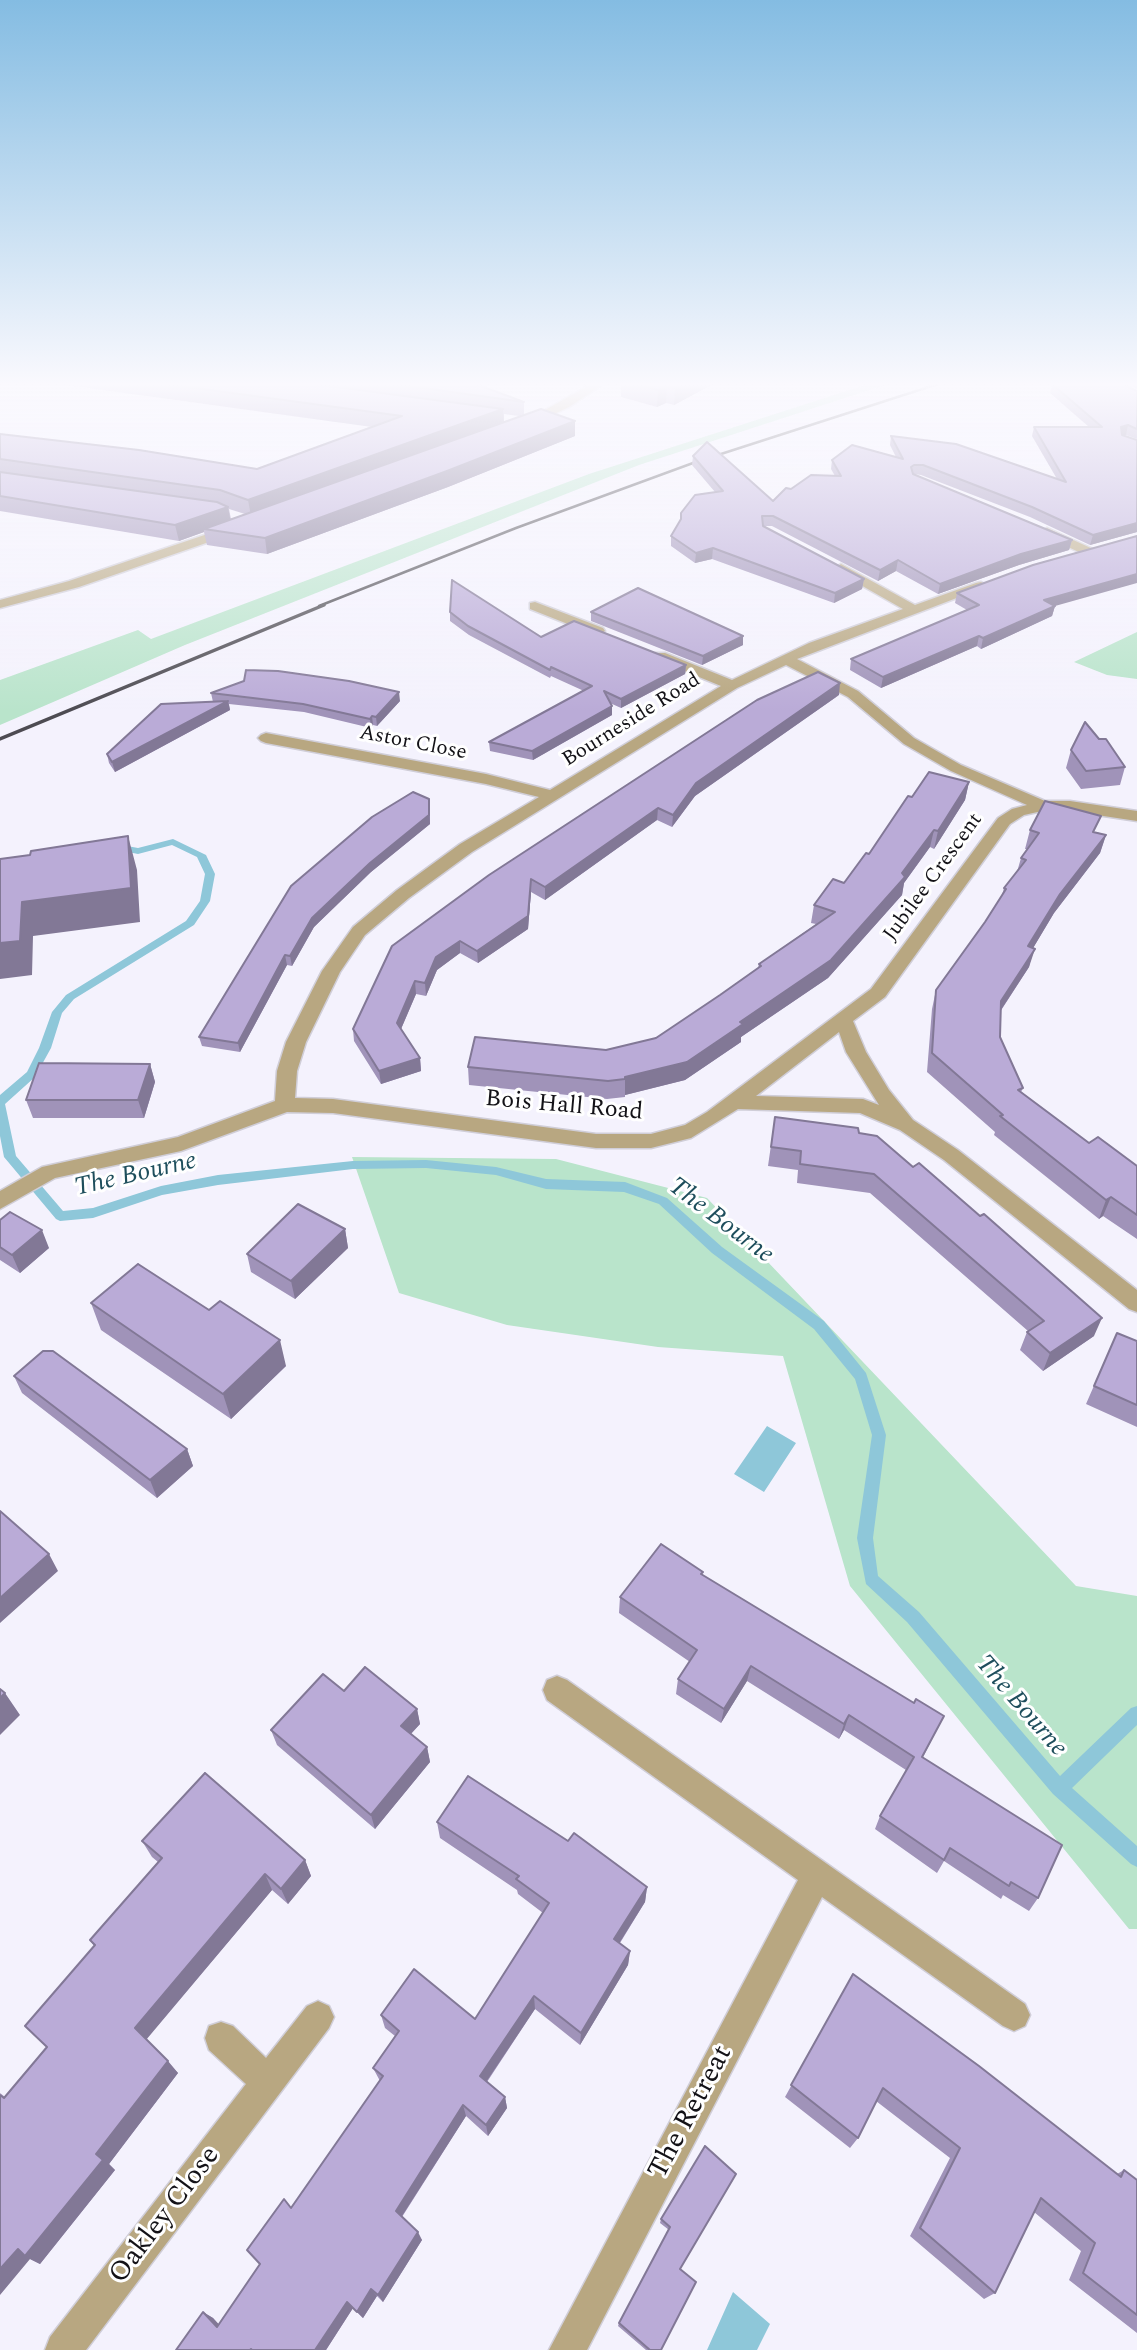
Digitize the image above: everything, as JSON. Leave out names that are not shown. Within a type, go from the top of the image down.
[{"type":"street","points":[[0,604],[56,589],[239,527]]},
{"type":"street","points":[[1035,527],[1095,550],[1063,559]]},
{"type":"street","points":[[832,563],[914,610]]},
{"type":"street","name":"Bourneside Road","points":[[285,1105],[287,1071],[296,1042],[331,971],[359,931],[403,894],[466,848],[732,685],[814,646],[1001,579]]},
{"type":"street","points":[[535,606],[609,635]]},
{"type":"street","points":[[646,650],[732,685]]},
{"type":"street","name":"Jubilee Crescent","points":[[788,660],[853,694],[909,741],[933,755],[1042,806]]},
{"type":"street","name":"Astor Close","points":[[266,738],[486,779],[552,795]]},
{"type":"street","points":[[1042,806],[1070,806],[1137,816]]},
{"type":"street","name":"Jubilee Crescent","points":[[733,1102],[878,993],[1004,821],[1018,812],[1042,806]]},
{"type":"street","points":[[844,1021],[856,1052],[882,1095],[907,1125]]},
{"type":"street","points":[[733,1102],[863,1106],[907,1125],[951,1155],[1137,1303]]},
{"type":"street","name":"Bois Hall Road","points":[[4,1198],[48,1172],[180,1144],[285,1105],[333,1106],[596,1141],[651,1141],[691,1131],[733,1102]]},
{"type":"street","points":[[557,1690],[1014,2015]]},
{"type":"street","name":"The Retreat","points":[[567,2350],[817,1875]]},
{"type":"street","name":"Oakley Close","points":[[63,2350],[317,2017]]},
{"type":"street","points":[[221,2038],[268,2083]]},
{"type":"green space","points":[[539,493],[569,493],[185,645],[0,725],[0,680],[138,630],[151,639]]},
{"type":"green space","points":[[1137,632],[1137,679],[1107,675],[1074,662]]},
{"type":"green space","points":[[352,1157],[556,1159],[707,1198],[1076,1586],[1137,1596],[1137,1929],[1129,1929],[850,1586],[783,1356],[658,1347],[507,1325],[399,1293]]},
{"type":"water","points":[[767,1426],[796,1443],[764,1492],[734,1474]]},
{"type":"water","points":[[733,2292],[770,2324],[757,2350],[707,2350]]},
{"type":"building","points":[[0,493],[149,493],[217,502],[228,507],[175,525],[0,496]]},
{"type":"building","points":[[227,493],[269,493],[248,500]]},
{"type":"building","points":[[306,493],[388,493],[265,538],[204,529]]},
{"type":"building","points":[[764,493],[773,501],[781,493],[958,493],[1072,540],[1021,554],[940,584],[898,560],[880,570],[773,516],[762,516],[763,526],[864,579],[835,593],[713,548],[696,553],[671,536],[681,519],[681,513],[695,495]]},
{"type":"building","points":[[995,493],[1137,493],[1137,523],[1093,535]]},
{"type":"building","points":[[1137,536],[1137,574],[1044,600],[1055,606],[983,638],[979,636],[883,677],[851,659],[979,605],[957,593],[1033,565]]},
{"type":"building","points":[[452,580],[541,637],[574,621],[686,665],[621,699],[604,691],[612,706],[532,751],[489,742],[592,686],[551,667],[550,670],[468,626],[450,612]]},
{"type":"building","points":[[638,588],[743,636],[703,656],[591,612]]},
{"type":"building","points":[[246,670],[278,671],[349,681],[399,692],[376,717],[372,716],[370,719],[303,704],[211,693],[244,681]]},
{"type":"building","points":[[818,672],[840,683],[696,783],[673,815],[658,808],[545,887],[531,879],[528,916],[477,951],[460,941],[436,957],[425,983],[415,981],[397,1023],[420,1058],[379,1071],[353,1029],[392,946],[489,875],[757,700]]},
{"type":"building","points":[[228,701],[112,762],[107,754],[161,704]]},
{"type":"building","points":[[1085,722],[1099,739],[1106,739],[1125,767],[1086,771],[1071,750]]},
{"type":"building","points":[[929,772],[969,782],[938,831],[934,830],[902,873],[905,877],[831,960],[687,1062],[608,1081],[468,1067],[475,1037],[606,1050],[656,1038],[835,912],[814,905],[833,879],[844,883],[866,853],[869,854],[908,796],[912,797]]},
{"type":"building","points":[[413,792],[429,799],[429,815],[370,863],[312,918],[290,956],[285,955],[238,1043],[199,1037],[291,886],[372,817]]},
{"type":"building","points":[[1045,801],[1101,816],[1093,832],[1106,835],[1060,894],[1028,946],[1035,949],[1001,1001],[1000,1037],[1023,1088],[1018,1090],[1089,1143],[1098,1137],[1137,1166],[1137,1215],[1111,1197],[1106,1200],[1000,1116],[1003,1115],[932,1053],[936,990],[985,922],[1006,889],[1004,888],[1026,860],[1021,858],[1039,833],[1030,830]]},
{"type":"building","points":[[128,836],[131,888],[22,902],[20,941],[0,943],[0,859],[30,855],[31,851]]},
{"type":"building","points":[[39,1063],[150,1064],[138,1100],[26,1100]]},
{"type":"building","points":[[775,1117],[858,1128],[859,1133],[877,1136],[913,1167],[919,1163],[980,1216],[984,1214],[1102,1318],[1050,1353],[1027,1332],[1044,1321],[874,1174],[800,1164],[801,1151],[771,1147]]},
{"type":"building","points":[[298,1204],[345,1229],[291,1281],[247,1254]]},
{"type":"building","points":[[10,1212],[42,1230],[12,1255],[0,1247],[0,1220]]},
{"type":"building","points":[[138,1264],[209,1310],[220,1301],[280,1340],[223,1394],[91,1303]]},
{"type":"building","points":[[1117,1333],[1137,1341],[1137,1405],[1094,1386]]},
{"type":"building","points":[[43,1351],[53,1351],[187,1449],[150,1480],[14,1376]]},
{"type":"building","points":[[0,1511],[49,1554],[0,1598]]},
{"type":"building","points":[[661,1544],[703,1572],[701,1574],[914,1703],[916,1699],[944,1716],[922,1757],[1062,1845],[1038,1898],[1011,1882],[1009,1886],[950,1848],[944,1860],[880,1816],[914,1757],[849,1715],[844,1724],[751,1666],[724,1709],[678,1679],[697,1650],[620,1597]]},
{"type":"building","points":[[365,1667],[417,1709],[401,1726],[427,1747],[371,1815],[271,1730],[323,1674],[344,1691]]},
{"type":"building","points":[[205,1773],[305,1860],[281,1889],[265,1874],[135,2028],[168,2061],[96,2154],[103,2160],[25,2256],[18,2249],[0,2269],[0,2095],[4,2098],[47,2047],[25,2026],[95,1945],[90,1940],[162,1858],[142,1841]]},
{"type":"building","points":[[468,1776],[568,1841],[574,1833],[647,1887],[614,1939],[630,1951],[581,2033],[534,1996],[480,2076],[505,2097],[486,2125],[463,2105],[396,2211],[418,2232],[378,2295],[371,2289],[357,2312],[347,2302],[315,2350],[176,2350],[203,2312],[217,2327],[260,2264],[247,2250],[284,2199],[291,2208],[383,2076],[373,2068],[399,2031],[381,2015],[414,1969],[475,2019],[549,1903],[516,1879],[519,1876],[437,1822]]},
{"type":"building","points":[[853,1974],[979,2066],[1121,2177],[1124,2170],[1137,2180],[1137,2315],[1083,2273],[1095,2243],[1041,2198],[995,2293],[920,2228],[960,2148],[883,2088],[858,2138],[791,2085]]},
{"type":"building","points":[[705,2146],[736,2174],[680,2269],[696,2282],[661,2350],[650,2350],[619,2323],[670,2227],[661,2219]]},
{"type":"waterway","name":"The Bourne","points":[[0,1102],[31,1074],[45,1048],[57,1012],[70,997],[190,923],[205,901],[210,874],[201,855],[173,842],[138,851],[116,847]]},
{"type":"waterway","name":"The Bourne","points":[[0,1106],[10,1157],[60,1216],[93,1213],[161,1191],[218,1180],[353,1165],[426,1164],[496,1171],[546,1184],[625,1187],[663,1201],[717,1250],[819,1325],[861,1377],[879,1435],[865,1538],[871,1579],[913,1617],[1059,1788]]},
{"type":"waterway","points":[[1059,1788],[1137,1714]]},
{"type":"waterway","name":"The Bourne","points":[[1059,1788],[1137,1858]]},
{"type":"railway","points":[[319,606],[612,493]]},
{"type":"railway","points":[[0,739],[324,605]]}]
